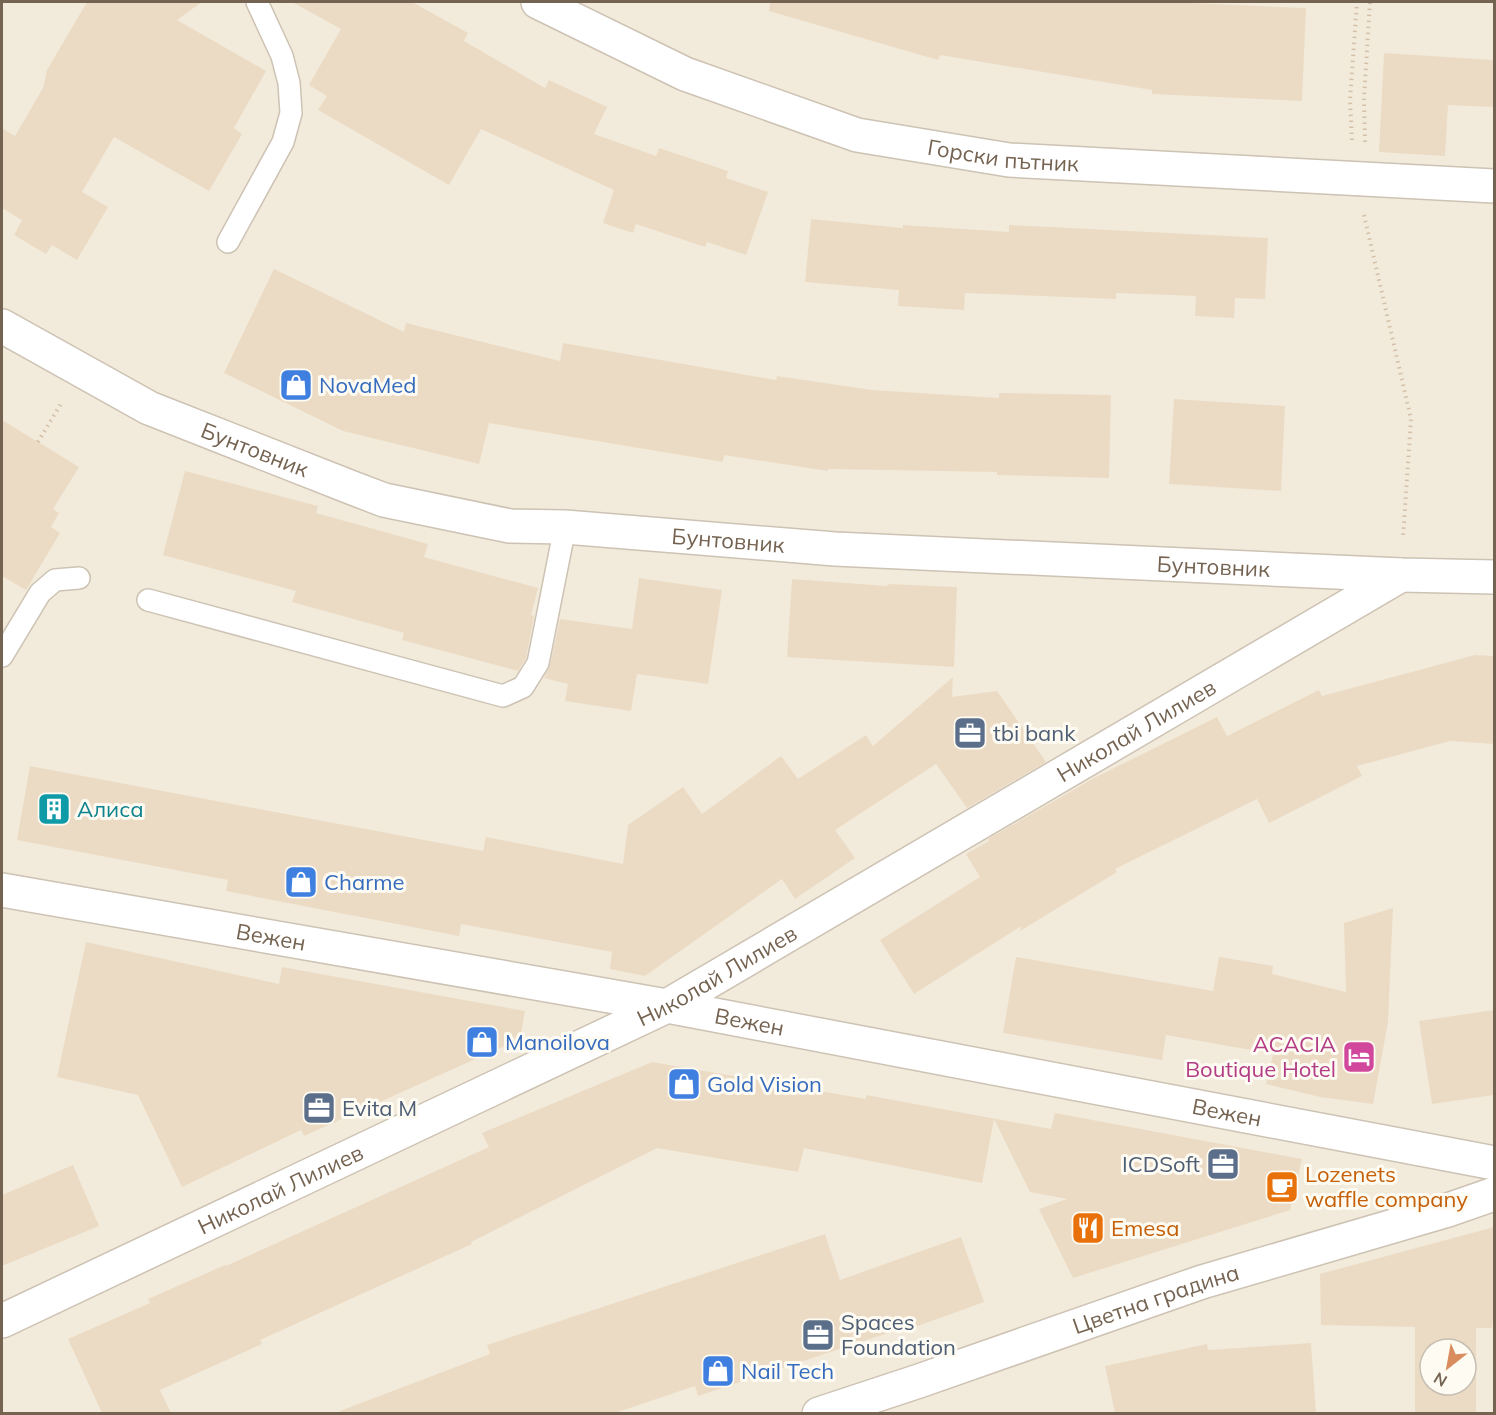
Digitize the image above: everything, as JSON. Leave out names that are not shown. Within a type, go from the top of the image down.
[{"type":"street","name":"Горски пътник","points":[[538,2],[686,74],[857,135],[1009,160],[1494,186]]},
{"type":"street","name":"Бунтовник","points":[[2,326],[149,408],[384,500],[510,526],[565,528],[835,549],[1401,575],[1494,577]]},
{"type":"street","name":"Николай Лилиев","points":[[2,1320],[667,1006],[1401,575]]},
{"type":"street","name":"Вежен","points":[[2,890],[667,1006],[1494,1163]]},
{"type":"street","name":"Цветна градина","points":[[819,1413],[919,1381],[1202,1282],[1448,1210],[1494,1194]]},
{"type":"lane","points":[[228,242],[283,142],[291,112],[289,83],[282,56],[257,2]]},
{"type":"lane","points":[[148,600],[503,696],[523,687],[538,663],[565,528]]},
{"type":"lane","points":[[2,656],[40,593],[55,580],[79,578]]},
{"type":"path","points":[[1357,2],[1350,100],[1360,179],[1411,419],[1401,575]]},
{"type":"path","points":[[1360,179],[1370,2]]},
{"type":"path","points":[[38,442],[63,400]]},
{"type":"shaded area","points":[[2,2],[1494,2],[1494,1413],[2,1414]]},
{"type":"building","points":[[87,2],[202,2],[177,20],[266,71],[234,128],[242,134],[209,191],[114,137],[82,192],[108,207],[77,260],[52,245],[46,254],[14,235],[22,220],[2,208],[2,128],[15,136],[43,88],[47,70]]},
{"type":"building","points":[[292,2],[412,2],[468,33],[464,41],[545,88],[549,80],[607,107],[594,134],[656,156],[659,148],[728,171],[726,178],[768,192],[746,255],[707,242],[705,247],[636,224],[633,233],[603,223],[614,190],[481,129],[449,185],[318,110],[327,96],[309,85],[341,29]]},
{"type":"building","points":[[770,2],[1167,2],[1306,8],[1302,101],[1152,94],[1152,90],[940,55],[938,60],[769,11]]},
{"type":"building","points":[[1384,53],[1494,60],[1494,107],[1448,105],[1445,156],[1379,152]]},
{"type":"building","points":[[811,219],[903,228],[903,225],[1009,232],[1009,225],[1268,238],[1265,299],[1235,298],[1234,318],[1195,316],[1196,296],[1116,293],[1116,299],[965,293],[964,310],[898,306],[899,290],[805,282]]},
{"type":"building","points":[[274,269],[404,332],[406,323],[560,361],[563,343],[776,380],[777,376],[872,390],[999,398],[999,393],[1111,395],[1109,478],[997,475],[997,472],[828,469],[828,471],[724,455],[723,462],[489,423],[479,464],[343,431],[224,373]]},
{"type":"building","points":[[1174,399],[1285,406],[1281,491],[1169,484]]},
{"type":"building","points":[[2,420],[79,467],[53,509],[59,513],[51,527],[60,533],[26,590],[2,576]]},
{"type":"building","points":[[185,471],[318,506],[316,513],[428,544],[424,557],[538,588],[531,615],[534,616],[526,658],[518,671],[402,640],[404,633],[292,602],[296,591],[163,555]]},
{"type":"building","points":[[639,578],[722,590],[708,684],[637,674],[631,711],[565,701],[568,684],[544,678],[550,666],[560,619],[632,629]]},
{"type":"building","points":[[792,579],[887,586],[888,584],[957,587],[954,667],[787,657]]},
{"type":"building","points":[[1475,655],[1494,656],[1494,744],[1450,741],[1357,766],[1362,776],[1269,823],[1257,799],[1115,869],[1117,872],[1020,931],[1021,926],[914,994],[880,940],[980,877],[966,854],[989,841],[988,839],[1094,778],[1217,717],[1227,736],[1319,690],[1322,696]]},
{"type":"building","points":[[953,677],[952,697],[997,691],[1046,762],[967,808],[936,764],[835,830],[855,858],[795,899],[782,879],[645,976],[610,969],[612,952],[461,924],[459,936],[226,891],[228,880],[17,840],[30,766],[483,851],[486,837],[623,864],[628,825],[683,787],[702,814],[781,756],[798,779],[866,735],[873,746]]},
{"type":"building","points":[[1393,908],[1388,1022],[1373,1104],[1320,1097],[1266,1084],[1273,1054],[1166,1035],[1162,1060],[1003,1033],[1016,957],[1213,991],[1219,957],[1273,966],[1272,974],[1346,992],[1344,923]]},
{"type":"building","points":[[86,942],[279,984],[282,967],[525,1011],[520,1039],[304,1136],[301,1130],[182,1187],[138,1095],[57,1077]]},
{"type":"building","points":[[1494,1010],[1494,1095],[1432,1104],[1419,1021]]},
{"type":"building","points":[[652,1062],[866,1099],[866,1095],[1051,1129],[1055,1113],[1302,1159],[1290,1210],[1073,1278],[1039,1209],[1067,1199],[1030,1192],[994,1119],[982,1183],[804,1148],[798,1172],[657,1148],[471,1242],[472,1244],[260,1340],[262,1344],[160,1390],[171,1413],[102,1413],[68,1339],[150,1303],[148,1299],[489,1147],[482,1133]]},
{"type":"building","points":[[73,1165],[99,1226],[2,1266],[2,1195]]},
{"type":"building","points":[[1494,1227],[1492,1328],[1476,1328],[1476,1337],[1418,1337],[1418,1397],[1476,1397],[1476,1413],[1415,1413],[1415,1327],[1321,1325],[1320,1274]]},
{"type":"building","points":[[825,1234],[840,1280],[961,1237],[984,1302],[904,1331],[903,1328],[698,1396],[695,1386],[615,1413],[341,1413],[340,1411],[490,1354],[487,1345]]},
{"type":"building","points":[[1311,1343],[1316,1413],[1115,1413],[1105,1366],[1207,1344],[1208,1350]]},
{"type":"place","name":"NovaMed","points":[[296,385]]},
{"type":"place","name":"tbi bank","points":[[970,733]]},
{"type":"place","name":"Алиса","points":[[54,809]]},
{"type":"place","name":"Charme","points":[[301,882]]},
{"type":"place","name":"Manoilova","points":[[482,1042]]},
{"type":"place","name":"ACACIA Boutique Hotel","points":[[1359,1057]]},
{"type":"place","name":"Gold Vision","points":[[684,1084]]},
{"type":"place","name":"Evita M","points":[[319,1108]]},
{"type":"place","name":"ICDSoft","points":[[1223,1164]]},
{"type":"place","name":"Lozenets waffle company","points":[[1282,1187]]},
{"type":"place","name":"Emesa","points":[[1088,1228]]},
{"type":"place","name":"Spaces Foundation","points":[[818,1335]]},
{"type":"place","name":"Nail Tech","points":[[718,1371]]}]
